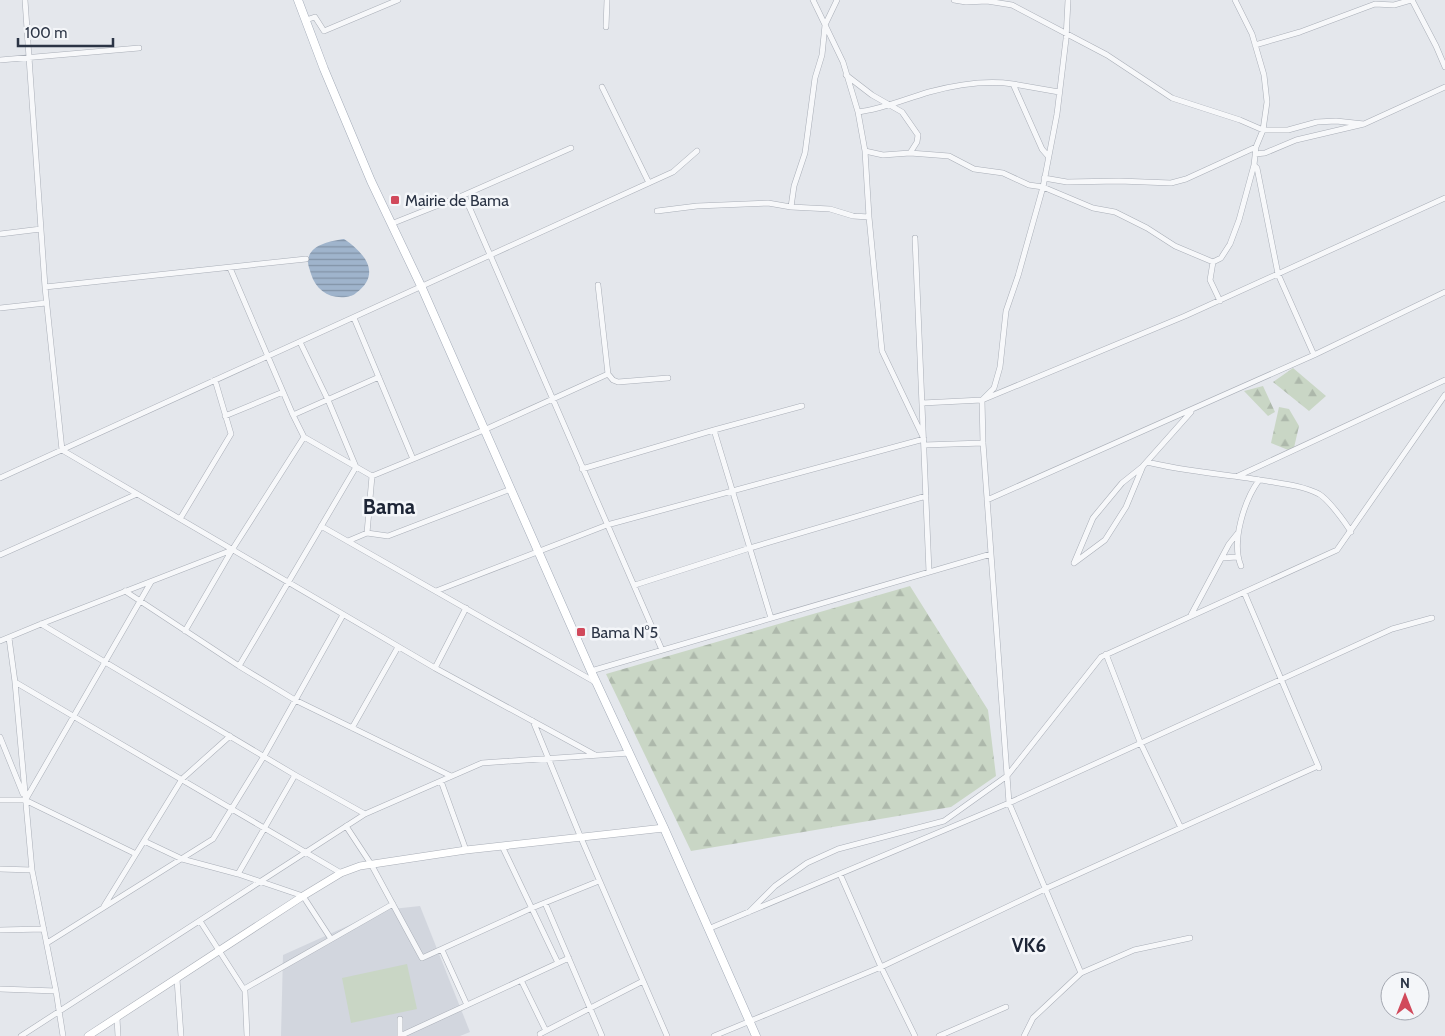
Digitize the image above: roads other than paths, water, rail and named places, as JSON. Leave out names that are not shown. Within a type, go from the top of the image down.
[{"type":"main road","points":[[298,0],[356,146],[422,288],[591,671],[664,828],[756,1036]]},
{"type":"street","points":[[25,0],[46,303],[62,450]]},
{"type":"street","points":[[306,20],[315,17],[324,31],[398,0]]},
{"type":"street","points":[[606,27],[609,0]]},
{"type":"street","points":[[812,0],[844,62],[846,75],[858,112],[865,151],[868,217],[882,351],[924,439]]},
{"type":"street","points":[[791,207],[794,186],[805,153],[815,78],[822,55],[825,25],[837,0]]},
{"type":"street","points":[[954,0],[1012,4],[1124,66],[1172,98],[1240,120],[1263,130],[1288,130],[1317,122],[1336,121],[1364,124]]},
{"type":"street","points":[[1068,0],[1059,92],[1043,186],[1018,276],[1006,311],[1000,367],[994,388],[982,400],[983,443],[1009,802],[1081,973]]},
{"type":"street","points":[[865,151],[884,155],[949,156],[974,169],[1003,173],[1029,184],[1043,186],[1092,208],[1115,212],[1147,228],[1174,246],[1213,262],[1221,258],[1230,244],[1239,220],[1254,165],[1256,147],[1263,130],[1267,102],[1264,76],[1252,34],[1235,0]]},
{"type":"street","points":[[1255,45],[1300,32],[1375,4],[1394,5],[1412,0],[1445,67]]},
{"type":"street","points":[[0,60],[139,48]]},
{"type":"street","points":[[846,75],[872,95],[902,112],[918,135],[917,142],[910,154]]},
{"type":"street","points":[[858,112],[891,105],[930,92],[960,86],[999,82],[1059,92]]},
{"type":"street","points":[[1013,84],[1042,149],[1048,156]]},
{"type":"street","points":[[602,87],[649,184]]},
{"type":"street","points":[[1255,154],[1265,153],[1296,140],[1364,124],[1445,87]]},
{"type":"street","points":[[1044,178],[1067,182],[1171,183],[1186,179],[1256,147]]},
{"type":"street","points":[[391,224],[464,195],[571,148]]},
{"type":"street","points":[[0,477],[491,257],[649,184],[673,172],[698,152]]},
{"type":"street","points":[[1254,165],[1257,168],[1265,203],[1278,274],[1314,355]]},
{"type":"street","points":[[464,195],[662,650]]},
{"type":"street","points":[[922,404],[982,400],[1220,301],[1445,198]]},
{"type":"street","points":[[657,211],[733,204],[768,203],[791,207],[830,209],[853,216],[868,217]]},
{"type":"street","points":[[0,234],[41,229]]},
{"type":"street","points":[[915,238],[929,572]]},
{"type":"street","points":[[45,287],[306,259]]},
{"type":"street","points":[[1213,262],[1210,280],[1220,301]]},
{"type":"street","points":[[230,268],[304,437],[372,476]]},
{"type":"street","points":[[598,285],[608,374],[613,380],[618,382],[668,378]]},
{"type":"street","points":[[987,500],[1192,411],[1445,292]]},
{"type":"street","points":[[0,308],[46,303]]},
{"type":"street","points":[[354,318],[413,459]]},
{"type":"street","points":[[300,342],[328,400],[356,467]]},
{"type":"street","points":[[372,476],[484,430],[608,374]]},
{"type":"street","points":[[293,415],[379,377]]},
{"type":"street","points":[[180,520],[231,434],[215,380]]},
{"type":"street","points":[[1238,476],[1445,380]]},
{"type":"street","points":[[225,416],[283,392]]},
{"type":"street","points":[[749,912],[775,886],[807,863],[838,849],[944,821],[1007,776],[1101,656],[1337,550],[1445,395]]},
{"type":"street","points":[[582,469],[802,406]]},
{"type":"street","points":[[1145,464],[1126,507],[1105,540],[1074,563],[1093,518],[1122,483],[1145,464],[1192,411]]},
{"type":"street","points":[[714,430],[771,618]]},
{"type":"street","points":[[185,631],[232,550],[304,437]]},
{"type":"street","points":[[436,591],[607,525],[924,439]]},
{"type":"street","points":[[924,445],[983,443]]},
{"type":"street","points":[[62,450],[398,647],[595,755]]},
{"type":"street","points":[[1145,464],[1178,470],[1238,476],[1298,487],[1321,495],[1344,520],[1350,532]]},
{"type":"street","points":[[239,666],[356,467]]},
{"type":"street","points":[[367,532],[372,476]]},
{"type":"street","points":[[1241,566],[1237,557],[1237,534],[1249,498],[1259,480]]},
{"type":"street","points":[[348,541],[367,532],[388,536],[511,489]]},
{"type":"street","points":[[0,555],[136,494]]},
{"type":"street","points":[[634,585],[750,548],[926,496]]},
{"type":"street","points":[[321,526],[598,684]]},
{"type":"street","points":[[1191,616],[1229,544],[1237,534]]},
{"type":"street","points":[[0,642],[41,624],[232,550]]},
{"type":"street","points":[[591,671],[991,554]]},
{"type":"street","points":[[1222,558],[1237,557]]},
{"type":"street","points":[[25,800],[151,582]]},
{"type":"street","points":[[125,591],[239,666],[295,700],[451,776]]},
{"type":"street","points":[[714,1036],[881,967],[1046,888],[1319,767],[1244,592]]},
{"type":"street","points":[[435,668],[466,608]]},
{"type":"street","points":[[47,943],[213,839],[264,756],[343,615]]},
{"type":"street","points":[[708,929],[1009,802],[1392,628],[1432,618]]},
{"type":"street","points":[[41,624],[365,814]]},
{"type":"street","points":[[9,638],[15,682],[32,870],[63,1036]]},
{"type":"street","points":[[352,728],[398,647]]},
{"type":"street","points":[[1106,654],[1140,742],[1180,828]]},
{"type":"street","points":[[15,682],[341,873]]},
{"type":"street","points":[[533,721],[581,838],[667,1036]]},
{"type":"street","points":[[103,908],[182,779],[230,736]]},
{"type":"street","points":[[0,737],[25,800]]},
{"type":"street","points":[[22,1036],[365,814],[482,763],[630,753]]},
{"type":"street","points":[[238,874],[295,774]]},
{"type":"street","points":[[441,781],[466,850]]},
{"type":"street","points":[[0,800],[25,800],[136,854]]},
{"type":"street","points":[[346,826],[371,864],[422,958],[599,880]]},
{"type":"street","points":[[88,1036],[341,873],[371,864],[466,850],[664,828]]},
{"type":"street","points":[[144,841],[182,859],[238,874],[304,896],[331,939]]},
{"type":"street","points":[[502,846],[558,963]]},
{"type":"street","points":[[0,869],[32,870]]},
{"type":"street","points":[[840,874],[881,967],[915,1036]]},
{"type":"street","points":[[545,903],[602,1036]]},
{"type":"street","points":[[244,989],[393,904]]},
{"type":"street","points":[[200,921],[244,989],[247,1036]]},
{"type":"street","points":[[0,930],[44,929]]},
{"type":"street","points":[[1024,1036],[1033,1018],[1081,973],[1134,950],[1190,938]]},
{"type":"street","points":[[442,950],[467,1005]]},
{"type":"street","points":[[400,1019],[400,1036],[569,958]]},
{"type":"street","points":[[177,979],[181,1036]]},
{"type":"street","points":[[522,980],[546,1031]]},
{"type":"street","points":[[540,1034],[643,982]]},
{"type":"street","points":[[0,989],[56,991]]},
{"type":"street","points":[[939,1036],[1006,1007]]},
{"type":"street","points":[[117,1018],[118,1036]]},
{"type":"water","points":[[344,239],[364,257],[369,271],[368,279],[364,286],[354,295],[340,297],[329,295],[316,285],[308,262],[309,256],[316,248],[326,243]]},
{"type":"place","name":"Mairie de Bama","points":[[395,200]]},
{"type":"place","name":"Bama N°5","points":[[581,632]]},
{"type":"district","name":"Bama","points":[[389,507]]},
{"type":"district","name":"VK6","points":[[1029,945]]}]
